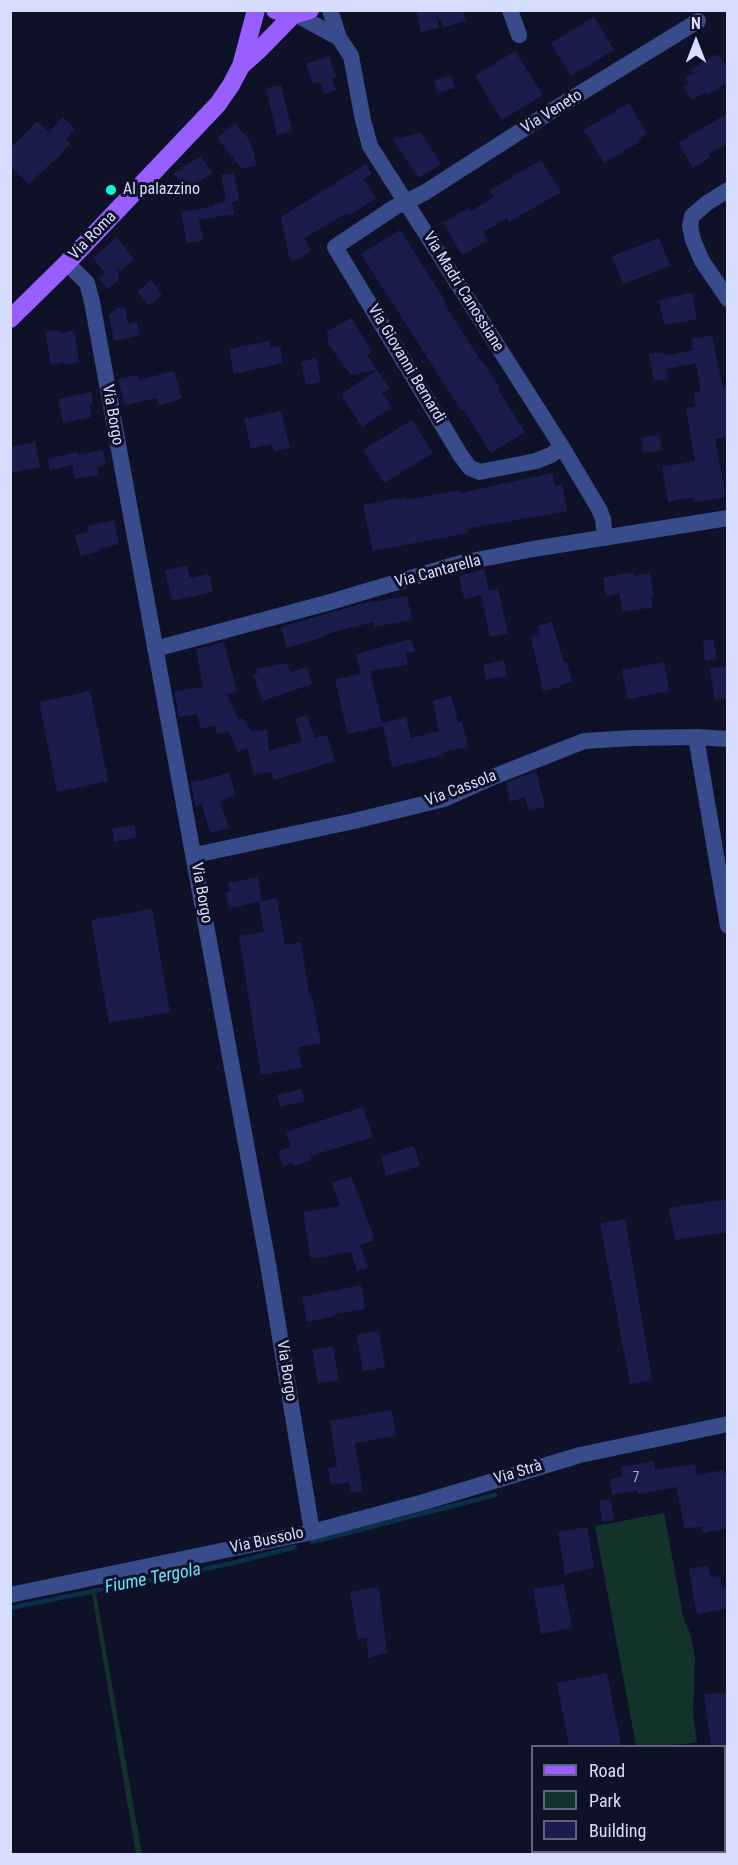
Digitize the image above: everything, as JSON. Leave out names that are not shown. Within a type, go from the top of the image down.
[{"type":"main road","name":"Via Roma","points":[[10,319],[67,263],[218,104],[241,66],[256,10]]},
{"type":"main road","points":[[275,10],[300,14]]},
{"type":"main road","name":"Via Roma","points":[[241,66],[300,14]]},
{"type":"street","name":"Via Madri Canossiane","points":[[330,10],[339,38],[351,56],[370,146],[562,447],[599,509],[603,519],[605,538]]},
{"type":"street","points":[[510,10],[519,35]]},
{"type":"street","points":[[300,14],[339,38]]},
{"type":"street","name":"Via Veneto","points":[[405,202],[424,193],[698,21]]},
{"type":"street","points":[[728,190],[692,216],[690,226],[702,261],[728,299]]},
{"type":"street","name":"Via Giovanni Bernardi","points":[[405,202],[335,247],[461,456],[470,468],[480,472],[536,461],[551,455],[562,447]]},
{"type":"street","name":"Via Borgo","points":[[67,263],[87,283],[92,302],[154,649],[195,855],[268,1264],[312,1532]]},
{"type":"street","name":"Via Cantarella","points":[[154,649],[327,603],[461,563],[728,518]]},
{"type":"street","points":[[696,737],[728,926]]},
{"type":"street","name":"Via Cassola","points":[[195,855],[444,799],[584,741],[696,737],[728,739]]},
{"type":"street","name":"Via Strà","points":[[312,1532],[424,1502],[580,1455],[728,1424]]},
{"type":"street","name":"Via Bussolo","points":[[10,1595],[312,1532]]},
{"type":"green space","points":[[664,1513],[683,1616],[691,1636],[695,1659],[693,1713],[697,1742],[676,1745],[636,1745],[595,1526]]},
{"type":"green space","points":[[92,1594],[96,1594],[142,1854],[136,1854]]},
{"type":"building","points":[[416,10],[463,10],[466,21],[444,27],[436,14],[439,28],[421,32]]},
{"type":"building","points":[[594,17],[614,50],[571,76],[551,43]]},
{"type":"building","points":[[515,51],[543,95],[502,120],[475,76]]},
{"type":"building","points":[[718,54],[728,69],[728,82],[707,95],[705,92],[692,100],[683,87],[689,83],[685,77],[693,73],[691,69]]},
{"type":"building","points":[[329,56],[336,76],[332,78],[336,90],[324,94],[320,82],[313,84],[306,64]]},
{"type":"building","points":[[452,76],[455,88],[437,92],[434,80]]},
{"type":"building","points":[[281,85],[292,131],[277,135],[266,88]]},
{"type":"building","points":[[629,103],[647,134],[639,139],[641,141],[604,163],[584,130]]},
{"type":"building","points":[[728,113],[728,143],[709,154],[710,157],[693,168],[678,143]]},
{"type":"building","points":[[63,117],[75,129],[66,139],[71,143],[29,184],[10,166],[10,149],[37,121],[49,132]]},
{"type":"building","points":[[235,123],[251,142],[249,142],[256,165],[242,169],[217,138]]},
{"type":"building","points":[[421,133],[441,164],[419,178],[393,139]]},
{"type":"building","points":[[201,156],[212,173],[185,191],[174,173]]},
{"type":"building","points":[[541,160],[561,192],[509,222],[507,218],[483,232],[488,240],[462,255],[443,223],[468,208],[471,211],[494,197],[490,190]]},
{"type":"building","points":[[366,164],[372,174],[363,179],[376,198],[348,216],[347,213],[304,238],[311,251],[292,262],[281,217]]},
{"type":"building","points":[[234,173],[239,200],[232,202],[234,214],[199,220],[203,240],[187,243],[181,212],[214,206],[214,204],[226,201],[221,175]]},
{"type":"building","points":[[400,230],[446,302],[444,304],[499,386],[497,388],[525,432],[491,453],[361,254]]},
{"type":"building","points":[[117,237],[134,259],[120,271],[117,267],[119,279],[108,289],[99,278],[105,273],[93,258]]},
{"type":"building","points":[[659,238],[670,266],[623,284],[612,256]]},
{"type":"building","points":[[151,280],[162,294],[152,304],[147,304],[137,292]]},
{"type":"building","points":[[692,293],[697,319],[664,325],[659,300]]},
{"type":"building","points":[[125,307],[128,324],[137,322],[140,335],[114,341],[109,315],[117,308]]},
{"type":"building","points":[[351,318],[372,351],[367,355],[377,370],[351,375],[328,344],[327,332]]},
{"type":"building","points":[[59,330],[60,333],[74,330],[79,362],[51,365],[45,332]]},
{"type":"building","points":[[712,335],[723,388],[728,387],[728,437],[715,439],[726,497],[695,502],[694,497],[668,502],[662,467],[695,461],[686,408],[696,407],[694,392],[701,391],[696,363],[666,369],[668,379],[654,381],[649,354],[664,352],[665,356],[693,350],[691,339]]},
{"type":"building","points":[[269,341],[270,348],[280,346],[283,363],[234,374],[229,349]]},
{"type":"building","points":[[316,358],[321,382],[306,385],[301,362]]},
{"type":"building","points":[[377,370],[390,388],[382,393],[392,407],[362,427],[343,398],[343,393]]},
{"type":"building","points":[[174,371],[182,398],[159,406],[157,398],[125,405],[118,379],[138,375],[139,380]]},
{"type":"building","points":[[91,392],[93,404],[89,405],[91,417],[63,423],[58,399]]},
{"type":"building","points":[[281,411],[290,448],[274,451],[272,444],[251,449],[244,419]]},
{"type":"building","points":[[412,420],[433,453],[384,483],[363,450]]},
{"type":"building","points":[[659,435],[662,450],[644,453],[641,438]]},
{"type":"building","points":[[35,442],[40,467],[10,473],[10,447]]},
{"type":"building","points":[[103,450],[106,465],[97,467],[99,475],[75,479],[72,465],[50,470],[48,459],[77,452],[78,455]]},
{"type":"building","points":[[552,473],[555,486],[562,485],[567,511],[467,529],[468,533],[373,551],[363,505],[406,497],[407,500],[459,490],[460,493]]},
{"type":"building","points":[[114,520],[119,544],[80,556],[75,535],[88,532],[87,526]]},
{"type":"building","points":[[187,566],[190,578],[209,574],[213,592],[172,601],[165,570]]},
{"type":"building","points":[[484,569],[489,591],[498,589],[508,633],[490,637],[481,595],[464,599],[459,576]]},
{"type":"building","points":[[633,572],[634,576],[650,573],[654,596],[651,597],[653,607],[623,612],[619,593],[606,596],[603,578]]},
{"type":"building","points":[[407,596],[412,620],[374,627],[373,622],[323,635],[323,637],[287,648],[281,627],[360,604]]},
{"type":"building","points":[[552,622],[572,682],[543,691],[531,637],[540,635],[537,626]]},
{"type":"building","points":[[411,639],[415,651],[406,654],[408,664],[361,673],[356,654]]},
{"type":"building","points":[[713,639],[717,659],[705,661],[703,641]]},
{"type":"building","points":[[224,642],[237,692],[227,694],[239,720],[242,718],[252,731],[267,730],[269,751],[302,741],[295,719],[307,715],[315,738],[327,735],[335,761],[274,780],[271,772],[254,775],[247,748],[238,752],[228,731],[217,734],[215,726],[201,729],[197,714],[179,717],[174,691],[203,687],[196,649]]},
{"type":"building","points":[[504,660],[507,676],[486,680],[483,665]]},
{"type":"building","points":[[664,662],[669,691],[628,699],[622,670]]},
{"type":"building","points":[[287,663],[291,672],[307,667],[312,684],[262,701],[253,675],[258,673],[256,669]]},
{"type":"building","points":[[728,666],[728,698],[715,700],[710,668]]},
{"type":"building","points":[[370,671],[382,723],[406,717],[411,738],[439,731],[433,701],[451,695],[458,723],[462,721],[468,747],[392,767],[383,726],[348,734],[335,680]]},
{"type":"building","points":[[90,691],[108,781],[57,792],[39,702]]},
{"type":"building","points":[[536,771],[545,807],[529,811],[525,797],[510,802],[506,783]]},
{"type":"building","points":[[229,773],[236,795],[220,801],[229,828],[210,833],[202,804],[195,806],[191,783]]},
{"type":"building","points":[[135,825],[136,838],[114,842],[112,829]]},
{"type":"building","points":[[258,877],[262,901],[277,898],[285,945],[301,942],[310,998],[312,997],[321,1043],[298,1047],[302,1068],[261,1075],[239,936],[264,932],[259,902],[229,908],[225,892],[230,891],[228,883]]},
{"type":"building","points":[[152,909],[170,1012],[109,1023],[91,920]]},
{"type":"building","points":[[301,1089],[305,1101],[280,1107],[277,1095]]},
{"type":"building","points":[[363,1107],[373,1137],[310,1156],[312,1160],[293,1166],[293,1163],[283,1166],[278,1151],[291,1147],[286,1132]]},
{"type":"building","points":[[414,1146],[420,1166],[386,1176],[381,1156]]},
{"type":"building","points":[[351,1176],[374,1240],[360,1245],[368,1268],[357,1271],[351,1252],[311,1259],[303,1212],[340,1206],[332,1183]]},
{"type":"building","points":[[728,1199],[728,1232],[675,1240],[669,1208]]},
{"type":"building","points":[[625,1219],[652,1380],[630,1384],[600,1224]]},
{"type":"building","points":[[361,1285],[365,1309],[307,1322],[302,1297]]},
{"type":"building","points":[[379,1331],[385,1367],[363,1371],[357,1335]]},
{"type":"building","points":[[333,1346],[339,1380],[318,1383],[312,1350]]},
{"type":"building","points":[[392,1410],[396,1436],[355,1443],[363,1491],[351,1493],[349,1482],[331,1485],[328,1468],[337,1467],[330,1421]]},
{"type":"building","points":[[654,1461],[655,1470],[695,1464],[697,1475],[724,1470],[724,1474],[728,1473],[728,1528],[703,1533],[702,1527],[684,1528],[677,1487],[638,1494],[637,1491],[612,1495],[610,1479],[622,1477],[621,1467]]},
{"type":"building","points":[[611,1499],[614,1520],[602,1522],[599,1501]]},
{"type":"building","points":[[587,1527],[594,1568],[565,1574],[558,1532]]},
{"type":"building","points":[[708,1566],[711,1577],[719,1576],[722,1588],[728,1587],[728,1608],[697,1614],[689,1569]]},
{"type":"building","points":[[564,1584],[572,1628],[541,1634],[533,1589]]},
{"type":"building","points":[[379,1587],[387,1653],[368,1658],[367,1638],[358,1639],[350,1592]]},
{"type":"building","points":[[607,1673],[621,1745],[569,1745],[557,1683]]},
{"type":"building","points":[[728,1692],[728,1746],[711,1745],[704,1695]]},
{"type":"waterway","name":"Fiume Tergola","points":[[312,1542],[495,1495]]},
{"type":"waterway","name":"Fiume Tergola","points":[[10,1608],[233,1563],[295,1547]]},
{"type":"place","name":"Al palazzino","points":[[111,190]]}]
